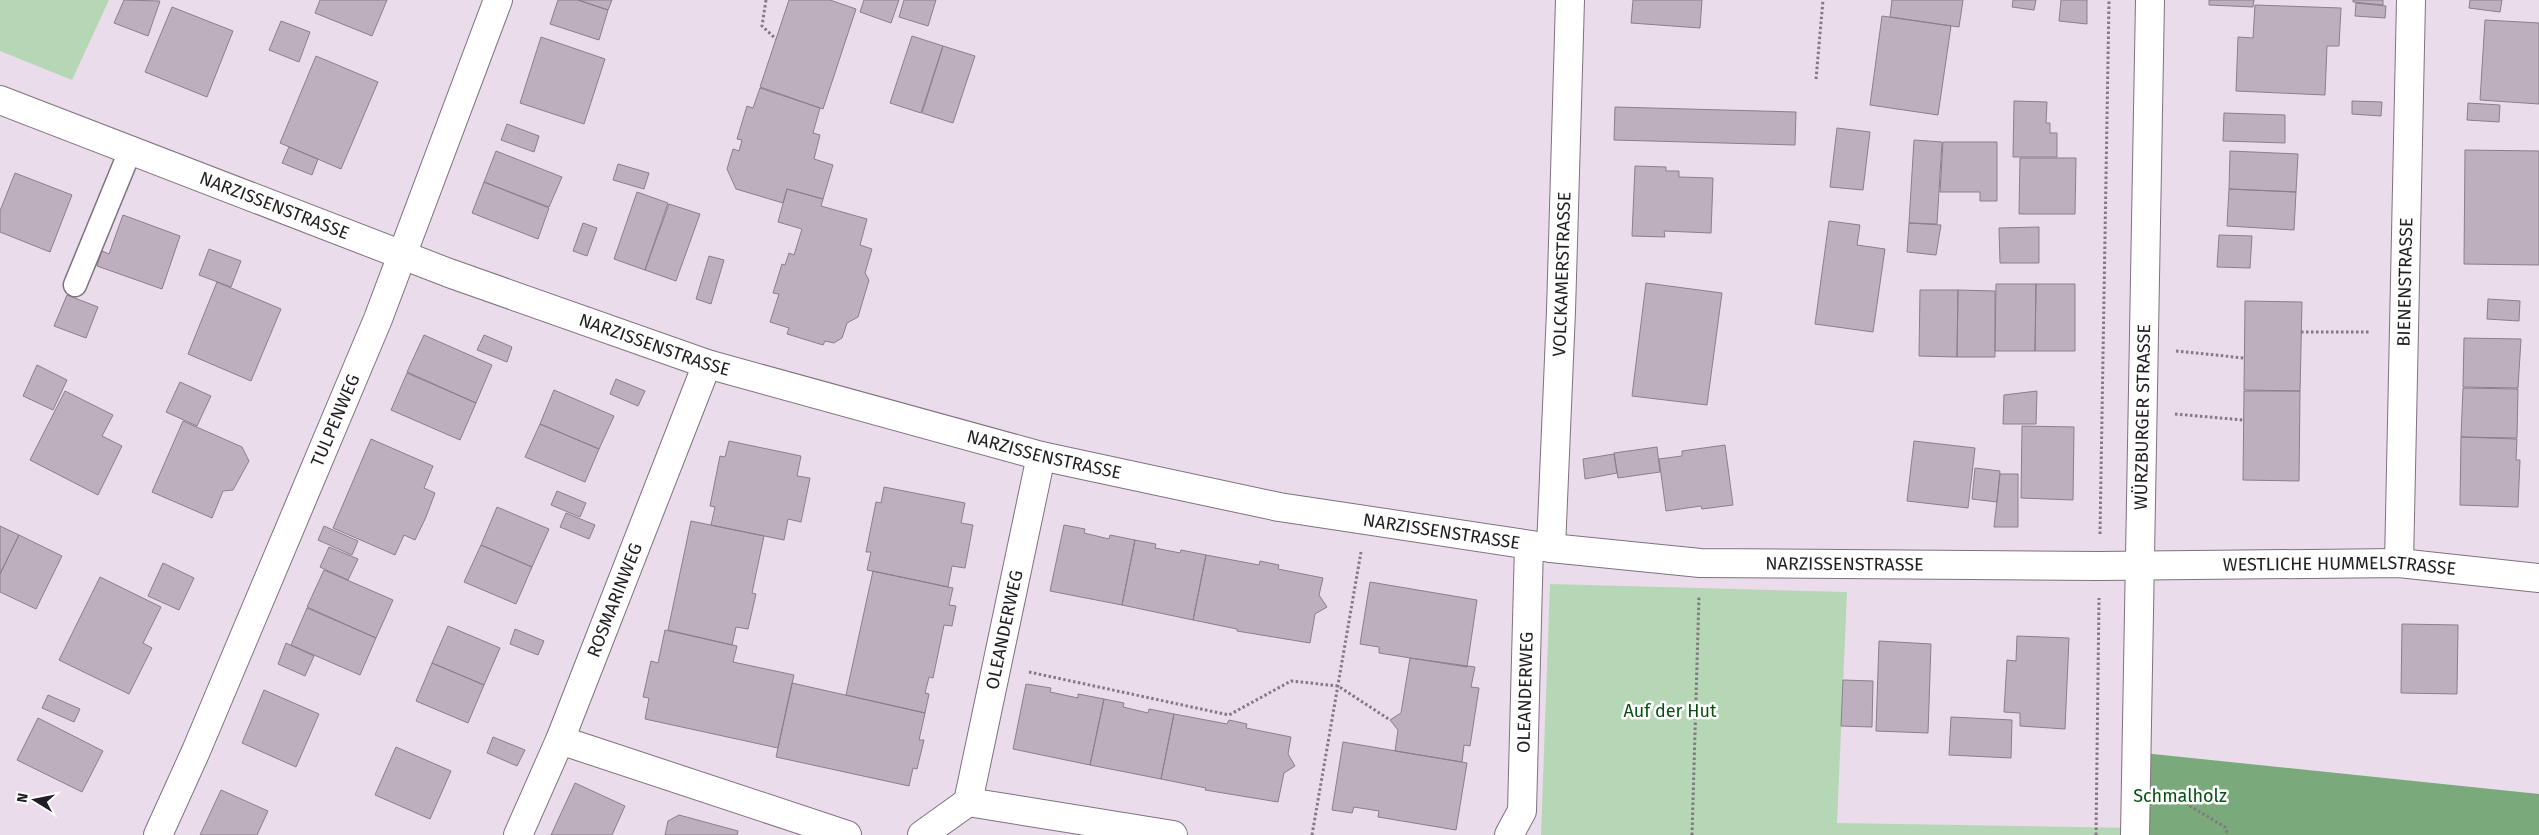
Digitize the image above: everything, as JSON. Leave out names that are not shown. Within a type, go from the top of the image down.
[{"type":"street","name":"TULPENWEG","points":[[158,835],[196,751],[378,319],[498,0]]},
{"type":"street","name":"VOLCKAMERSTRASSE","points":[[1540,547],[1561,311],[1570,0]]},
{"type":"street","name":"WÜRZBURGER STRASSE","points":[[2135,835],[2150,0]]},
{"type":"street","name":"BIENENSTRASSE","points":[[2399,563],[2411,0]]},
{"type":"street","name":"NARZISSENSTRASSE","points":[[0,100],[402,255],[707,364],[1041,456],[1279,507],[1540,547],[1700,563],[2139,566]]},
{"type":"street","name":"ROSMARINWEG","points":[[518,835],[560,740],[707,364]]},
{"type":"street","name":"OLEANDERWEG","points":[[968,802],[1041,456]]},
{"type":"street","name":"OLEANDERWEG","points":[[1509,835],[1522,811],[1540,547]]},
{"type":"street","name":"WESTLICHE HUMMELSTRASSE","points":[[2139,566],[2399,563],[2539,578]]},
{"type":"street","points":[[560,740],[848,835]]},
{"type":"street","points":[[922,835],[968,802],[1165,834]]},
{"type":"lane","points":[[75,286],[130,151]]},
{"type":"path","points":[[766,0],[762,26],[776,39]]},
{"type":"path","points":[[1816,78],[1823,0]]},
{"type":"path","points":[[2096,835],[2109,0]]},
{"type":"path","points":[[2301,332],[2404,333]]},
{"type":"path","points":[[2143,348],[2244,358]]},
{"type":"path","points":[[2142,411],[2243,420]]},
{"type":"path","points":[[1312,835],[1367,521]]},
{"type":"path","points":[[1692,835],[1700,563]]},
{"type":"path","points":[[997,666],[1229,715],[1291,681],[1338,686],[1390,720]]},
{"type":"path","points":[[2136,774],[2225,827],[2228,835]]},
{"type":"green space","points":[[0,0],[109,0],[72,80],[0,51]]},
{"type":"green space","name":"Auf der Hut","points":[[1550,584],[1847,592],[1837,823],[2138,828],[2138,835],[1541,835]]},
{"type":"green space","name":"Schmalholz","points":[[2143,753],[2539,794],[2539,835],[2138,835]]},
{"type":"building","points":[[124,0],[160,1],[148,36],[114,23]]},
{"type":"building","points":[[320,0],[387,0],[372,36],[315,13]]},
{"type":"building","points":[[558,0],[578,0],[608,10],[599,40],[550,24]]},
{"type":"building","points":[[578,0],[612,0],[608,10]]},
{"type":"building","points":[[789,0],[830,0],[856,9],[823,109],[760,87]]},
{"type":"building","points":[[864,0],[899,0],[891,23],[860,12]]},
{"type":"building","points":[[904,0],[936,0],[928,26],[899,17]]},
{"type":"building","points":[[1633,0],[1702,0],[1700,28],[1631,23]]},
{"type":"building","points":[[1892,0],[1963,0],[1959,27],[1890,17]]},
{"type":"building","points":[[2013,0],[2036,0],[2034,10],[2012,7]]},
{"type":"building","points":[[2061,0],[2087,0],[2087,24],[2059,21]]},
{"type":"building","points":[[2209,0],[2254,0],[2253,7],[2209,5]]},
{"type":"building","points":[[2353,0],[2383,0],[2383,5],[2353,2]]},
{"type":"building","points":[[2470,0],[2502,0],[2500,12],[2469,8]]},
{"type":"building","points":[[2356,3],[2386,6],[2385,18],[2355,16]]},
{"type":"building","points":[[2255,5],[2341,8],[2339,46],[2327,46],[2325,95],[2236,91],[2238,37],[2253,38]]},
{"type":"building","points":[[172,7],[233,31],[207,97],[145,72]]},
{"type":"building","points":[[1882,16],[1951,26],[1938,115],[1870,105]]},
{"type":"building","points":[[2485,20],[2539,23],[2539,104],[2480,100]]},
{"type":"building","points":[[281,21],[310,32],[299,62],[269,50]]},
{"type":"building","points":[[912,36],[943,46],[921,113],[890,103]]},
{"type":"building","points":[[541,37],[605,59],[584,124],[520,103]]},
{"type":"building","points":[[943,46],[975,56],[953,123],[922,113]]},
{"type":"building","points":[[316,56],[378,82],[341,169],[280,143]]},
{"type":"building","points":[[760,88],[820,108],[813,133],[820,135],[814,159],[833,165],[823,199],[787,189],[783,203],[736,189],[727,169],[733,149],[739,151],[742,140],[737,139],[747,106],[753,108]]},
{"type":"building","points":[[2014,101],[2047,102],[2046,123],[2050,123],[2050,133],[2057,133],[2057,157],[2013,157]]},
{"type":"building","points":[[2352,101],[2382,102],[2381,116],[2352,114]]},
{"type":"building","points":[[2468,103],[2500,105],[2499,122],[2467,120]]},
{"type":"building","points":[[1615,107],[1796,112],[1795,145],[1614,140]]},
{"type":"building","points":[[2224,113],[2285,115],[2285,143],[2223,141]]},
{"type":"building","points":[[507,124],[539,136],[534,152],[501,140]]},
{"type":"building","points":[[1837,128],[1870,132],[1863,190],[1830,187]]},
{"type":"building","points":[[1914,140],[1942,142],[1937,224],[1909,223]]},
{"type":"building","points":[[1943,142],[1997,142],[1997,201],[1980,201],[1980,192],[1940,192]]},
{"type":"building","points":[[289,147],[318,159],[312,175],[282,163]]},
{"type":"building","points":[[2465,150],[2539,151],[2539,265],[2464,264]]},
{"type":"building","points":[[496,151],[562,177],[549,207],[484,182]]},
{"type":"building","points":[[2230,151],[2298,154],[2296,192],[2229,189]]},
{"type":"building","points":[[2020,158],[2076,158],[2075,214],[2019,214]]},
{"type":"building","points":[[618,164],[649,173],[644,189],[613,180]]},
{"type":"building","points":[[1635,166],[1666,167],[1666,171],[1679,171],[1679,177],[1713,178],[1711,233],[1664,231],[1665,237],[1632,236]]},
{"type":"building","points":[[15,173],[72,195],[50,252],[0,232],[0,211]]},
{"type":"building","points":[[484,182],[549,208],[538,239],[472,213]]},
{"type":"building","points":[[787,189],[823,199],[821,206],[867,219],[860,245],[872,249],[865,273],[869,280],[858,317],[847,323],[842,338],[834,343],[825,341],[823,345],[787,334],[789,328],[770,322],[779,294],[773,293],[782,264],[785,265],[789,253],[794,255],[802,229],[778,222]]},
{"type":"building","points":[[2229,189],[2296,192],[2294,230],[2227,226]]},
{"type":"building","points":[[637,192],[668,203],[645,270],[614,259]]},
{"type":"building","points":[[669,204],[700,214],[676,281],[645,270]]},
{"type":"building","points":[[123,215],[180,236],[162,289],[97,266],[102,251],[109,254]]},
{"type":"building","points":[[1829,221],[1860,225],[1857,245],[1885,249],[1873,332],[1815,324]]},
{"type":"building","points":[[583,223],[597,228],[587,256],[573,251]]},
{"type":"building","points":[[1909,223],[1941,225],[1936,255],[1907,252]]},
{"type":"building","points":[[2039,227],[2039,263],[2000,263],[1999,228]]},
{"type":"building","points":[[2219,235],[2252,236],[2250,268],[2217,267]]},
{"type":"building","points":[[209,249],[241,261],[231,287],[199,275]]},
{"type":"building","points":[[709,256],[724,260],[711,304],[696,299]]},
{"type":"building","points":[[217,282],[281,309],[251,381],[188,354]]},
{"type":"building","points":[[1646,283],[1722,293],[1707,405],[1632,396]]},
{"type":"building","points":[[1996,284],[2036,284],[2035,351],[1995,351]]},
{"type":"building","points":[[2036,284],[2075,284],[2075,351],[2035,351]]},
{"type":"building","points":[[1920,290],[1958,290],[1957,357],[1919,356]]},
{"type":"building","points":[[1958,290],[1995,291],[1995,357],[1957,357]]},
{"type":"building","points":[[67,295],[98,307],[86,338],[54,326]]},
{"type":"building","points":[[2488,299],[2520,301],[2519,321],[2487,319]]},
{"type":"building","points":[[2245,301],[2302,302],[2300,391],[2244,390]]},
{"type":"building","points":[[424,335],[492,365],[476,403],[407,372]]},
{"type":"building","points":[[484,335],[512,347],[507,362],[477,350]]},
{"type":"building","points":[[2464,338],[2521,339],[2518,388],[2463,387]]},
{"type":"building","points":[[37,365],[67,380],[53,410],[23,396]]},
{"type":"building","points":[[407,373],[476,403],[460,440],[391,410]]},
{"type":"building","points":[[616,379],[645,391],[638,406],[610,394]]},
{"type":"building","points":[[180,382],[211,396],[197,426],[166,412]]},
{"type":"building","points":[[2463,388],[2518,389],[2517,438],[2461,437]]},
{"type":"building","points":[[554,390],[614,416],[599,449],[540,424]]},
{"type":"building","points":[[65,391],[113,415],[102,436],[122,446],[98,495],[30,460]]},
{"type":"building","points":[[2037,391],[2036,424],[2003,424],[2004,395]]},
{"type":"building","points":[[2244,391],[2300,391],[2299,481],[2243,480]]},
{"type":"building","points":[[183,421],[242,447],[249,461],[233,490],[223,491],[212,518],[152,492]]},
{"type":"building","points":[[540,424],[599,449],[585,482],[525,457]]},
{"type":"building","points":[[2022,426],[2074,427],[2073,500],[2021,498]]},
{"type":"building","points":[[2461,437],[2517,439],[2516,460],[2520,460],[2518,507],[2460,505]]},
{"type":"building","points":[[371,439],[433,466],[424,488],[435,493],[426,517],[415,540],[404,535],[395,555],[333,528]]},
{"type":"building","points":[[729,441],[801,456],[797,476],[810,478],[801,522],[788,519],[784,540],[711,525],[715,507],[710,506],[720,456],[725,457]]},
{"type":"building","points":[[1914,441],[1975,448],[1968,508],[1907,501]]},
{"type":"building","points":[[1725,445],[1733,505],[1702,509],[1701,506],[1666,511],[1659,459],[1682,456],[1682,451]]},
{"type":"building","points":[[1657,447],[1660,472],[1618,478],[1614,453]]},
{"type":"building","points":[[1614,454],[1617,473],[1585,479],[1583,459]]},
{"type":"building","points":[[1975,468],[2000,471],[1997,502],[1972,499]]},
{"type":"building","points":[[2000,474],[2018,474],[2018,527],[1994,527]]},
{"type":"building","points":[[884,487],[965,503],[961,523],[973,525],[965,568],[952,566],[948,587],[867,570],[871,552],[866,552],[876,502],[881,503]]},
{"type":"building","points":[[557,491],[586,503],[580,517],[551,505]]},
{"type":"building","points":[[497,507],[549,529],[532,567],[481,545]]},
{"type":"building","points":[[566,513],[595,525],[589,539],[560,527]]},
{"type":"building","points":[[691,521],[764,536],[752,593],[756,594],[748,629],[736,627],[732,645],[668,630]]},
{"type":"building","points":[[1064,525],[1085,529],[1084,533],[1109,539],[1110,535],[1135,540],[1122,605],[1050,591]]},
{"type":"building","points":[[0,526],[19,535],[0,574]]},
{"type":"building","points":[[324,526],[358,541],[352,555],[318,540]]},
{"type":"building","points":[[19,535],[62,556],[36,609],[0,592],[0,574]]},
{"type":"building","points":[[1135,540],[1156,544],[1155,548],[1180,553],[1181,550],[1206,555],[1193,620],[1122,605]]},
{"type":"building","points":[[481,545],[532,567],[516,604],[464,582]]},
{"type":"building","points":[[329,547],[358,559],[348,580],[320,567]]},
{"type":"building","points":[[1206,555],[1259,565],[1260,561],[1279,565],[1278,569],[1323,578],[1319,595],[1327,607],[1315,614],[1310,643],[1237,631],[1237,629],[1193,620]]},
{"type":"building","points":[[163,563],[194,578],[179,610],[148,596]]},
{"type":"building","points":[[324,570],[393,600],[376,638],[307,607]]},
{"type":"building","points":[[873,571],[953,588],[949,605],[956,606],[952,626],[944,625],[933,678],[929,677],[925,693],[929,694],[925,713],[846,695]]},
{"type":"building","points":[[100,577],[161,607],[143,643],[152,648],[129,694],[59,660]]},
{"type":"building","points":[[1370,582],[1477,600],[1467,667],[1379,653],[1379,647],[1360,644]]},
{"type":"building","points":[[307,608],[376,638],[360,675],[291,645]]},
{"type":"building","points":[[2402,624],[2458,625],[2457,694],[2401,693]]},
{"type":"building","points":[[448,626],[500,648],[484,685],[432,663]]},
{"type":"building","points":[[515,629],[544,641],[538,655],[510,644]]},
{"type":"building","points":[[665,630],[737,646],[733,662],[794,675],[778,748],[645,719],[649,698],[643,697],[651,661],[658,663]]},
{"type":"building","points":[[2017,636],[2069,638],[2065,729],[2020,726],[2020,713],[2004,712],[2007,660],[2016,661]]},
{"type":"building","points":[[1879,641],[1931,644],[1928,733],[1876,731]]},
{"type":"building","points":[[286,643],[314,656],[305,676],[278,664]]},
{"type":"building","points":[[1410,658],[1475,667],[1471,687],[1479,688],[1470,746],[1464,745],[1462,762],[1395,751],[1398,730],[1390,720],[1401,713]]},
{"type":"building","points":[[432,663],[484,685],[468,723],[416,701]]},
{"type":"building","points":[[1843,680],[1873,681],[1872,727],[1841,726]]},
{"type":"building","points":[[792,683],[925,713],[919,740],[924,740],[917,769],[913,768],[909,786],[776,757]]},
{"type":"building","points":[[1026,684],[1051,688],[1050,692],[1078,698],[1078,694],[1104,699],[1090,765],[1013,749]]},
{"type":"building","points":[[264,690],[319,714],[296,767],[242,743]]},
{"type":"building","points":[[48,695],[80,709],[74,722],[42,708]]},
{"type":"building","points":[[1104,699],[1124,703],[1123,707],[1148,713],[1149,709],[1174,714],[1161,779],[1090,765]]},
{"type":"building","points":[[1174,714],[1227,724],[1229,720],[1247,724],[1246,728],[1291,737],[1288,754],[1295,766],[1284,773],[1278,802],[1205,790],[1206,788],[1161,779]]},
{"type":"building","points":[[1951,717],[2012,720],[2011,758],[1949,755]]},
{"type":"building","points":[[38,718],[103,751],[82,792],[17,760]]},
{"type":"building","points":[[493,737],[525,750],[517,766],[487,753]]},
{"type":"building","points":[[1343,742],[1467,763],[1456,830],[1378,817],[1379,811],[1354,807],[1352,813],[1332,810]]},
{"type":"building","points":[[396,747],[451,771],[430,819],[375,795]]},
{"type":"building","points":[[575,783],[625,806],[612,835],[551,835]]},
{"type":"building","points":[[221,790],[268,811],[257,835],[200,835]]},
{"type":"building","points":[[679,815],[738,831],[737,835],[665,835],[668,821]]}]
